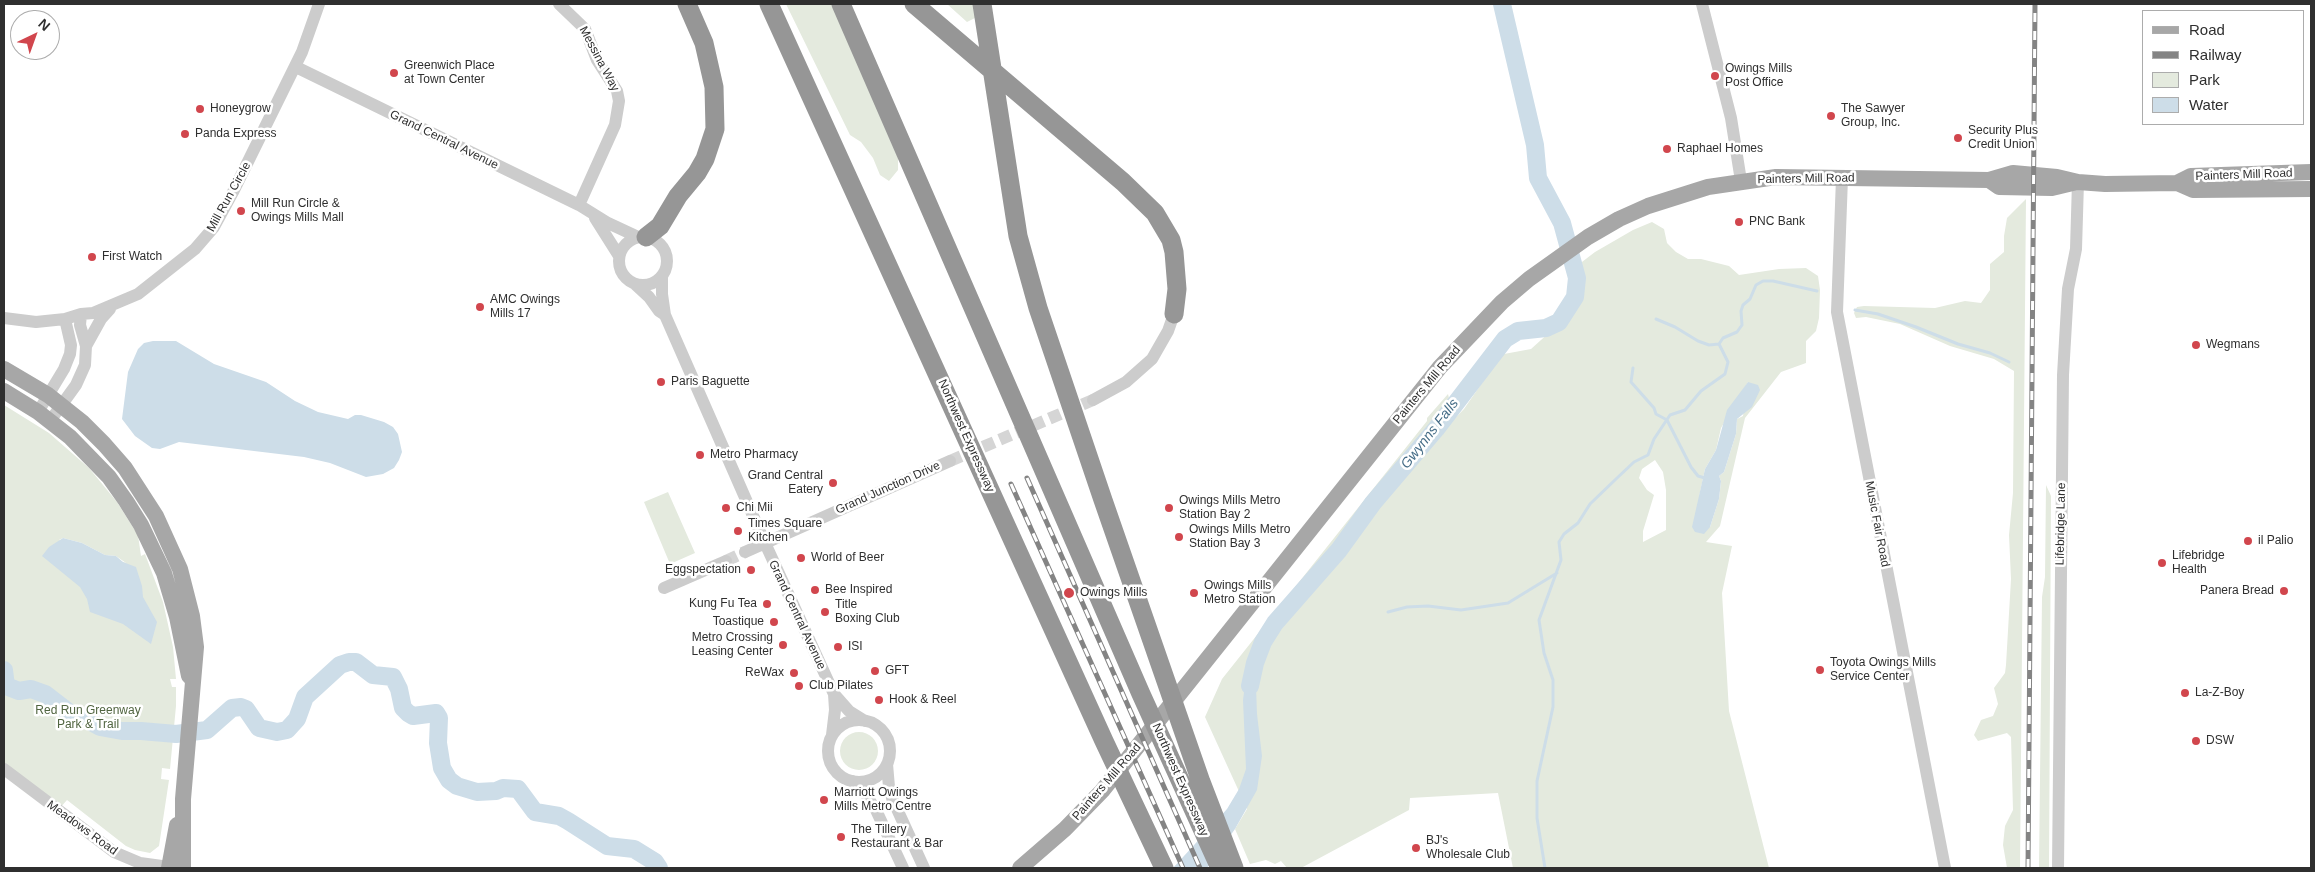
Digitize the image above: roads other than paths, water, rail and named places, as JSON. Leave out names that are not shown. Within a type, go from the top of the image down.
[{"type":"highway","points":[[642,237],[660,226],[678,196],[697,173],[705,159],[715,129],[714,87],[704,43],[687,4]]},
{"type":"highway","name":"Northwest Expressway","points":[[769,4],[1104,741],[1164,868]]},
{"type":"highway","name":"Northwest Expressway","points":[[841,4],[1141,694],[1220,868]]},
{"type":"highway","points":[[914,4],[1124,182],[1155,213],[1171,240],[1174,252],[1178,288],[1174,314]]},
{"type":"highway","points":[[982,4],[1018,236],[1036,299],[1103,500],[1234,868]]},
{"type":"main road","name":"Painters Mill Road","points":[[2177,183],[2191,176],[2311,172]]},
{"type":"main road","name":"Painters Mill Road","points":[[1020,868],[1065,829],[1102,791],[1440,367],[1502,302],[1551,262],[1619,219],[1648,206],[1708,187],[1741,181],[1776,178],[1989,180],[2013,173],[2057,176],[2078,182],[2105,184],[2177,183],[2194,190],[2311,189]]},
{"type":"main road","points":[[4,369],[48,395],[82,422],[125,468],[156,516],[180,569],[192,616],[196,647],[183,799],[174,868]]},
{"type":"main road","points":[[4,391],[44,417],[70,437],[109,477],[141,525],[164,573],[172,596],[192,690]]},
{"type":"street","name":"Mill Run Circle","points":[[4,318],[36,322],[65,319],[80,314],[93,313],[114,305],[151,284],[195,249],[205,238],[234,192],[296,67],[308,39],[319,4]]},
{"type":"street","name":"Messina Way","points":[[559,4],[585,29],[590,37],[597,60],[617,91],[619,101],[615,125],[579,205]]},
{"type":"street","points":[[1702,4],[1731,118],[1741,181]]},
{"type":"street","name":"Grand Central Avenue","points":[[296,67],[579,205],[592,214],[642,237],[653,239],[663,249],[667,265],[662,276],[665,315],[765,543],[834,694],[849,711],[875,725],[883,732],[888,741],[890,751],[887,764],[892,798],[924,868]]},
{"type":"street","name":"Music Fair Road","points":[[1842,178],[1838,312],[1945,868]]},
{"type":"street","name":"Lifebridge Lane","points":[[2058,868],[2063,374],[2068,288],[2076,249],[2078,182]]},
{"type":"street","name":"Grand Central Avenue","points":[[592,214],[619,256],[619,268],[623,275],[636,284],[649,297],[658,311],[665,315]]},
{"type":"street","points":[[619,256],[624,245],[642,237]]},
{"type":"street","points":[[636,284],[652,284],[662,276]]},
{"type":"street","points":[[86,346],[101,319],[114,305]]},
{"type":"street","points":[[44,417],[62,406],[81,377],[85,365],[86,346],[80,325],[80,314]]},
{"type":"street","points":[[1093,400],[1126,382],[1152,359],[1168,331],[1174,314]]},
{"type":"street","points":[[44,417],[48,395],[64,369],[70,354],[70,337],[65,319]]},
{"type":"street","points":[[36,322],[61,334],[68,343],[70,354]]},
{"type":"street","name":"Grand Junction Drive","points":[[745,552],[950,461]]},
{"type":"street","points":[[664,588],[726,561]]},
{"type":"street","name":"Grand Central Avenue","points":[[834,694],[835,710],[832,736],[828,750],[829,760],[841,776],[854,781],[862,789],[876,810],[903,868]]},
{"type":"street","points":[[832,736],[844,724],[855,720],[865,721]]},
{"type":"street","points":[[854,781],[864,782],[873,778],[887,764]]},
{"type":"street","name":"Meadows Road","points":[[4,769],[114,852],[140,863],[174,868]]},
{"type":"water","points":[[176,341],[214,364],[266,382],[295,401],[318,412],[348,419],[355,415],[361,415],[384,422],[393,427],[398,434],[402,452],[399,460],[394,468],[383,474],[366,477],[330,463],[304,457],[179,442],[160,449],[152,448],[135,436],[122,419],[128,372],[138,349],[144,343]]},
{"type":"water","points":[[1748,382],[1758,385],[1760,390],[1752,407],[1737,419],[1736,434],[1724,472],[1719,476],[1721,481],[1719,499],[1710,527],[1704,534],[1695,532],[1692,527],[1705,469],[1716,450],[1727,410]]},
{"type":"water","points":[[63,538],[82,543],[105,555],[116,556],[123,562],[136,567],[142,586],[143,597],[157,622],[151,644],[123,624],[90,612],[87,599],[80,587],[42,556],[49,547]]},
{"type":"water","points":[[1255,663],[1258,671],[1256,687],[1257,714],[1262,756],[1257,790],[1235,829],[1207,868],[1173,868],[1227,809],[1239,789],[1246,769],[1243,700],[1247,670],[1250,664]]},
{"type":"waterway","name":"Gwynns Falls","points":[[1250,686],[1255,663],[1263,642],[1275,623],[1339,550],[1373,503],[1436,429],[1505,339],[1518,331],[1546,328],[1559,322],[1575,297],[1577,278],[1562,223],[1538,178],[1535,145],[1502,4]]},
{"type":"waterway","points":[[1545,868],[1537,818],[1537,781],[1553,707],[1553,680],[1544,653],[1539,620],[1561,560],[1559,542],[1564,534],[1578,523],[1590,504],[1634,462],[1648,455],[1654,439],[1670,415],[1685,410],[1701,391],[1725,374],[1728,362],[1719,344],[1723,338],[1737,332],[1742,325],[1741,311],[1743,305],[1750,299],[1756,285],[1763,281],[1773,281],[1817,291]]},
{"type":"waterway","points":[[1855,310],[1878,314],[1958,344],[1990,353],[2009,362]]},
{"type":"waterway","points":[[1656,319],[1675,327],[1698,341],[1709,345],[1719,344]]},
{"type":"waterway","points":[[1633,368],[1631,382],[1654,408],[1656,414],[1667,420],[1691,467],[1698,476],[1705,478]]},
{"type":"waterway","points":[[1388,612],[1407,607],[1428,606],[1461,610],[1508,603],[1557,573]]},
{"type":"waterway","points":[[4,670],[6,686],[19,691],[31,689],[45,694],[71,714],[82,717],[100,727],[122,731],[176,734],[207,730],[232,708],[241,707],[246,709],[259,728],[277,732],[287,730],[297,719],[305,697],[340,665],[356,662],[373,675],[393,677],[399,689],[403,708],[408,713],[413,716],[436,713],[439,718],[438,743],[442,768],[449,780],[457,786],[477,792],[496,791],[503,788],[518,789],[535,812],[559,816],[607,846],[634,849],[655,862],[659,868]]},
{"type":"tunnel","points":[[950,461],[1093,400]]},
{"type":"tunnel","points":[[726,561],[745,552]]},
{"type":"railway","points":[[2028,868],[2035,4]]},
{"type":"railway","points":[[1027,478],[1200,868]]},
{"type":"railway","points":[[1011,484],[1183,868]]},
{"type":"place","name":"Greenwich Place at Town Center","points":[[394,73]]},
{"type":"place","name":"Owings Mills Post Office","points":[[1715,76]]},
{"type":"place","name":"Honeygrow","points":[[200,109]]},
{"type":"place","name":"The Sawyer Group, Inc.","points":[[1831,116]]},
{"type":"place","name":"Panda Express","points":[[185,134]]},
{"type":"place","name":"Security Plus Credit Union","points":[[1958,138]]},
{"type":"place","name":"Raphael Homes","points":[[1667,149]]},
{"type":"place","name":"Mill Run Circle & Owings Mills Mall","points":[[241,211]]},
{"type":"place","name":"PNC Bank","points":[[1739,222]]},
{"type":"place","name":"First Watch","points":[[92,257]]},
{"type":"place","name":"AMC Owings Mills 17","points":[[480,307]]},
{"type":"place","name":"Wegmans","points":[[2196,345]]},
{"type":"place","name":"Paris Baguette","points":[[661,382]]},
{"type":"place","name":"Metro Pharmacy","points":[[700,455]]},
{"type":"place","name":"Grand Central Eatery","points":[[833,483]]},
{"type":"place","name":"Chi Mii","points":[[726,508]]},
{"type":"place","name":"Owings Mills Metro Station Bay 2","points":[[1169,508]]},
{"type":"place","name":"Times Square Kitchen","points":[[738,531]]},
{"type":"place","name":"Owings Mills Metro Station Bay 3","points":[[1179,537]]},
{"type":"place","name":"il Palio","points":[[2248,541]]},
{"type":"place","name":"World of Beer","points":[[801,558]]},
{"type":"place","name":"Lifebridge Health","points":[[2162,563]]},
{"type":"place","name":"Eggspectation","points":[[751,570]]},
{"type":"place","name":"Bee Inspired","points":[[815,590]]},
{"type":"place","name":"Panera Bread","points":[[2284,591]]},
{"type":"place","name":"Owings Mills","points":[[1069,593]]},
{"type":"place","name":"Owings Mills Metro Station","points":[[1194,593]]},
{"type":"place","name":"Kung Fu Tea","points":[[767,604]]},
{"type":"place","name":"Title Boxing Club","points":[[825,612]]},
{"type":"place","name":"Toastique","points":[[774,622]]},
{"type":"place","name":"Metro Crossing Leasing Center","points":[[783,645]]},
{"type":"place","name":"ISI","points":[[838,647]]},
{"type":"place","name":"Toyota Owings Mills Service Center","points":[[1820,670]]},
{"type":"place","name":"GFT","points":[[875,671]]},
{"type":"place","name":"ReWax","points":[[794,673]]},
{"type":"place","name":"Club Pilates","points":[[799,686]]},
{"type":"place","name":"La-Z-Boy","points":[[2185,693]]},
{"type":"place","name":"Hook & Reel","points":[[879,700]]},
{"type":"place","name":"DSW","points":[[2196,741]]},
{"type":"place","name":"Marriott Owings Mills Metro Centre","points":[[824,800]]},
{"type":"place","name":"The Tillery Restaurant & Bar","points":[[841,837]]},
{"type":"place","name":"BJ's Wholesale Club","points":[[1416,848]]},
{"type":"park label","name":"Red Run Greenway Park & Trail","points":[[88,718]]}]
